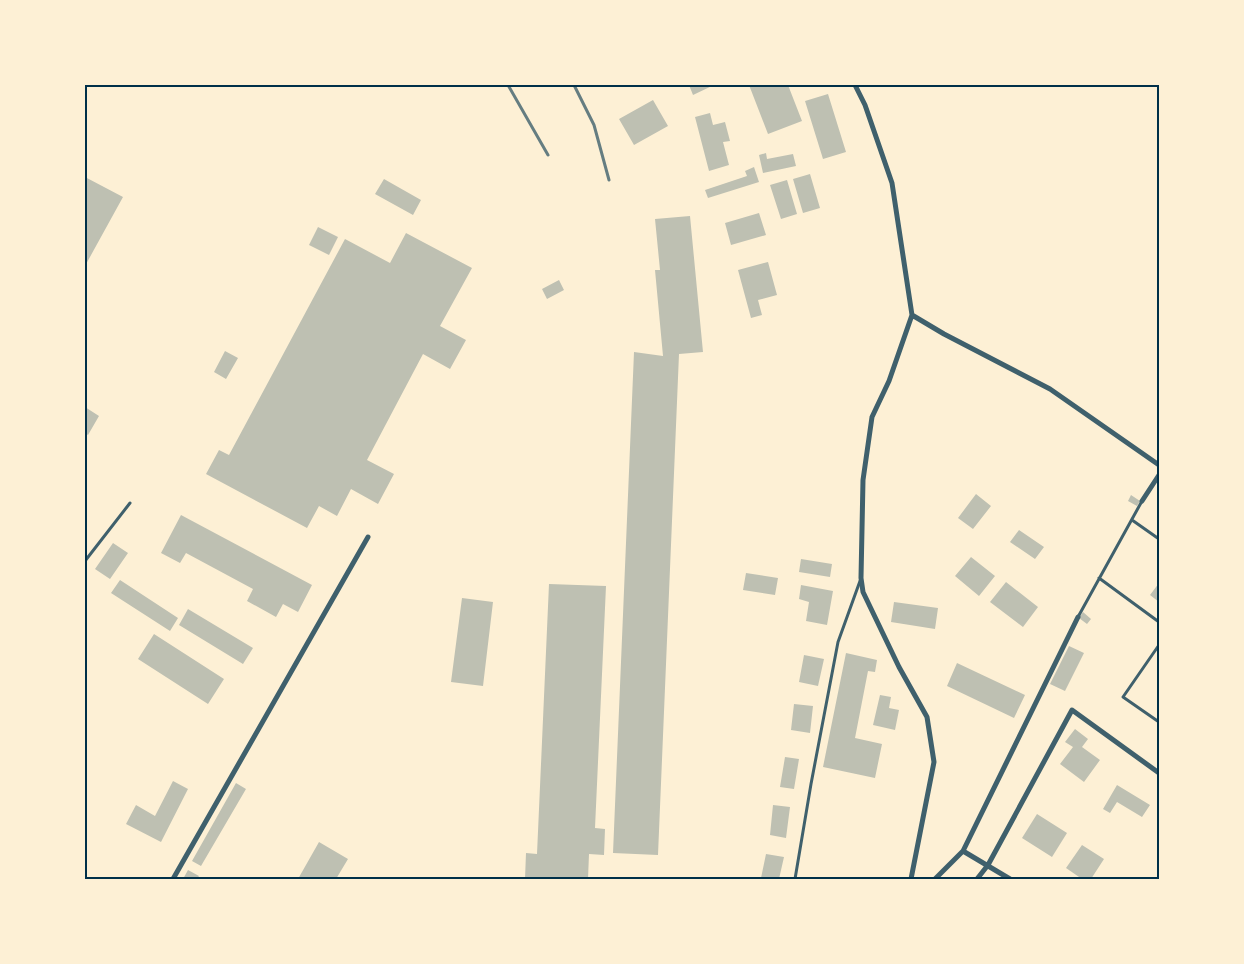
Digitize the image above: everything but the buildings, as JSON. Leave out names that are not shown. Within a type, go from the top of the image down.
[{"type":"street","points":[[855,85],[865,105],[892,183],[912,315],[889,380],[872,417],[863,480],[861,578],[863,592],[898,667],[927,717],[934,762],[911,879]]},
{"type":"street","points":[[912,315],[944,334],[1050,388],[1159,465]]},
{"type":"street","points":[[1142,501],[1159,475]]},
{"type":"street","points":[[173,879],[368,537]]},
{"type":"street","points":[[935,879],[963,851],[1078,617]]},
{"type":"street","points":[[977,879],[988,865],[1072,710],[1159,773]]},
{"type":"street","points":[[963,851],[1010,879]]},
{"type":"lane","points":[[1078,617],[1142,501]]},
{"type":"lane","points":[[85,560],[130,503]]},
{"type":"lane","points":[[1132,520],[1159,539]]},
{"type":"lane","points":[[795,879],[810,784],[838,642],[861,578]]},
{"type":"lane","points":[[1099,578],[1159,622]]},
{"type":"lane","points":[[1159,645],[1123,697],[1159,722]]},
{"type":"railway","points":[[508,85],[548,155]]},
{"type":"railway","points":[[574,85],[594,125],[609,180]]}]
